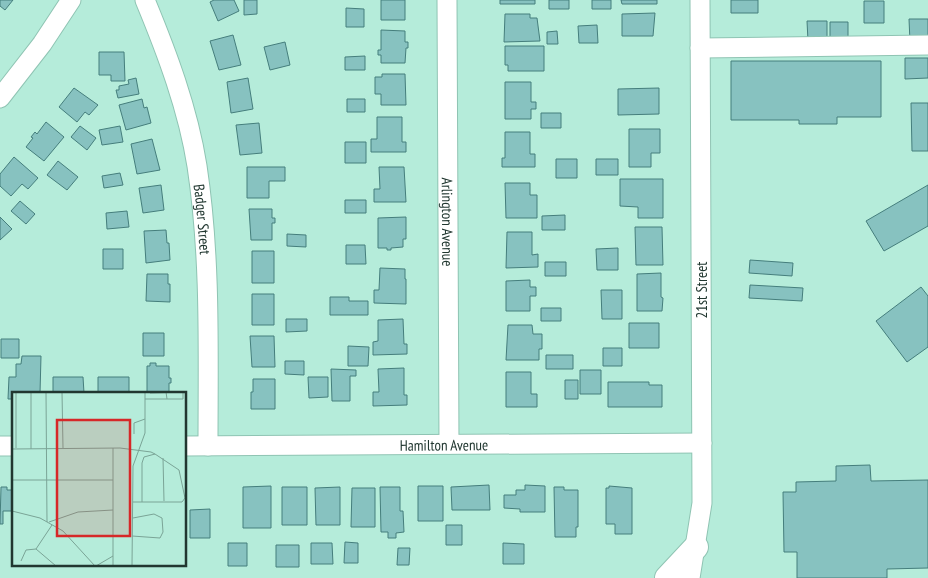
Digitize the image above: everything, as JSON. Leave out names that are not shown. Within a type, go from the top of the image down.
[{"type":"main road","points":[[667,578],[696,547]]},
{"type":"street","points":[[0,98],[42,44],[70,0]]},
{"type":"street","name":"Badger Street","points":[[145,0],[164,47],[183,105],[196,164],[204,224],[208,285],[208,446]]},
{"type":"street","name":"Arlington Avenue","points":[[446,0],[449,444]]},
{"type":"street","name":"21st Street","points":[[690,578],[702,502],[700,0]]},
{"type":"street","points":[[700,48],[928,45]]},
{"type":"street","name":"Hamilton Avenue","points":[[186,446],[702,443]]},
{"type":"building","points":[[0,0],[13,0],[5,10],[0,6]]},
{"type":"building","points":[[214,0],[234,0],[239,11],[218,21],[210,2]]},
{"type":"building","points":[[244,0],[257,0],[257,14],[244,15]]},
{"type":"building","points":[[381,0],[405,0],[405,20],[381,20]]},
{"type":"building","points":[[500,0],[535,0],[535,4],[500,4]]},
{"type":"building","points":[[549,0],[569,0],[569,9],[549,9]]},
{"type":"building","points":[[592,0],[611,0],[611,9],[592,9]]},
{"type":"building","points":[[621,0],[657,0],[657,4],[622,4]]},
{"type":"building","points":[[731,0],[758,0],[758,13],[731,13]]},
{"type":"building","points":[[864,1],[884,1],[884,23],[864,23]]},
{"type":"building","points":[[346,8],[364,9],[364,27],[346,27]]},
{"type":"building","points":[[655,13],[653,36],[622,36],[622,14]]},
{"type":"building","points":[[505,14],[530,14],[530,18],[537,18],[540,41],[504,42]]},
{"type":"building","points":[[909,19],[928,19],[928,42],[910,42]]},
{"type":"building","points":[[807,21],[827,21],[827,41],[808,41]]},
{"type":"building","points":[[830,22],[848,22],[848,43],[830,43]]},
{"type":"building","points":[[597,25],[598,43],[579,43],[578,26]]},
{"type":"building","points":[[381,30],[405,31],[405,42],[408,42],[408,48],[406,48],[405,63],[381,63],[381,55],[378,55],[378,50],[381,50]]},
{"type":"building","points":[[557,31],[558,44],[547,44],[547,32]]},
{"type":"building","points":[[233,35],[241,65],[219,70],[210,41]]},
{"type":"building","points":[[285,42],[290,65],[270,70],[264,47]]},
{"type":"building","points":[[505,46],[544,46],[544,71],[508,71],[508,65],[505,65]]},
{"type":"building","points":[[99,52],[124,52],[125,81],[111,81],[111,75],[99,75]]},
{"type":"building","points":[[365,56],[365,70],[345,70],[345,57]]},
{"type":"building","points":[[905,58],[928,58],[928,78],[905,79]]},
{"type":"building","points":[[731,61],[881,61],[881,117],[837,117],[837,124],[799,124],[799,120],[731,120]]},
{"type":"building","points":[[382,74],[405,74],[406,105],[381,105],[381,94],[375,94],[375,77],[382,77]]},
{"type":"building","points":[[136,78],[139,94],[118,98],[116,90],[119,90],[119,86],[129,84],[128,80]]},
{"type":"building","points":[[248,78],[253,109],[231,113],[227,82]]},
{"type":"building","points":[[505,82],[531,82],[531,102],[536,102],[536,109],[531,109],[531,119],[505,119]]},
{"type":"building","points":[[74,88],[98,105],[89,115],[85,112],[77,122],[59,107]]},
{"type":"building","points":[[659,88],[659,114],[618,115],[618,89]]},
{"type":"building","points":[[142,99],[144,108],[147,107],[151,123],[126,130],[119,105]]},
{"type":"building","points":[[347,99],[365,99],[365,112],[347,112]]},
{"type":"building","points":[[911,103],[928,103],[928,151],[912,151]]},
{"type":"building","points":[[541,113],[561,113],[561,128],[541,128]]},
{"type":"building","points":[[377,117],[402,117],[402,142],[406,142],[406,152],[371,152],[371,139],[377,139]]},
{"type":"building","points":[[46,122],[64,137],[44,161],[26,147],[35,132],[37,134]]},
{"type":"building","points":[[259,123],[262,153],[240,155],[236,125]]},
{"type":"building","points":[[80,126],[96,138],[87,150],[71,137]]},
{"type":"building","points":[[120,126],[123,142],[102,145],[99,130]]},
{"type":"building","points":[[629,129],[660,129],[660,153],[651,153],[651,167],[629,167]]},
{"type":"building","points":[[505,132],[530,132],[530,154],[535,154],[535,167],[502,167],[502,158],[505,158]]},
{"type":"building","points":[[152,139],[160,170],[137,174],[131,144]]},
{"type":"building","points":[[345,142],[366,142],[366,163],[345,163]]},
{"type":"building","points":[[14,157],[38,178],[28,189],[22,184],[11,196],[0,186],[0,174]]},
{"type":"building","points":[[556,159],[577,159],[577,178],[556,178]]},
{"type":"building","points":[[596,159],[618,159],[618,175],[596,175]]},
{"type":"building","points":[[58,161],[78,177],[67,190],[47,175]]},
{"type":"building","points":[[247,167],[285,167],[285,181],[269,181],[269,198],[247,198]]},
{"type":"building","points":[[379,167],[404,167],[406,202],[374,202],[374,189],[380,189]]},
{"type":"building","points":[[120,173],[123,185],[104,188],[102,176]]},
{"type":"building","points":[[620,179],[663,179],[663,218],[638,218],[638,207],[620,206]]},
{"type":"building","points":[[505,183],[530,183],[530,195],[537,195],[537,218],[506,218]]},
{"type":"building","points":[[161,185],[164,210],[143,213],[139,188]]},
{"type":"building","points":[[928,185],[928,226],[884,251],[866,221]]},
{"type":"building","points":[[345,200],[366,200],[366,213],[345,213]]},
{"type":"building","points":[[20,201],[35,214],[26,224],[11,211]]},
{"type":"building","points":[[249,209],[272,209],[272,218],[275,218],[275,223],[272,223],[272,240],[251,240]]},
{"type":"building","points":[[127,211],[129,227],[107,229],[106,213]]},
{"type":"building","points":[[565,215],[565,230],[542,230],[542,216]]},
{"type":"building","points":[[0,217],[12,229],[0,240]]},
{"type":"building","points":[[406,217],[406,239],[403,239],[403,247],[391,248],[391,250],[378,248],[378,218]]},
{"type":"building","points":[[635,227],[662,227],[663,265],[636,265]]},
{"type":"building","points":[[166,230],[170,260],[146,263],[144,231]]},
{"type":"building","points":[[507,232],[532,232],[532,255],[538,254],[538,267],[506,268]]},
{"type":"building","points":[[287,234],[306,235],[306,247],[287,246]]},
{"type":"building","points":[[346,245],[365,245],[366,264],[346,264]]},
{"type":"building","points":[[618,248],[618,270],[597,270],[596,249]]},
{"type":"building","points":[[103,249],[123,249],[123,269],[103,269]]},
{"type":"building","points":[[252,251],[274,251],[274,283],[252,283]]},
{"type":"building","points":[[750,260],[793,263],[792,276],[749,273]]},
{"type":"building","points":[[545,262],[566,262],[566,276],[545,276]]},
{"type":"building","points":[[380,268],[405,269],[406,304],[374,303],[374,290],[379,290]]},
{"type":"building","points":[[661,273],[662,311],[637,311],[637,274]]},
{"type":"building","points":[[147,274],[168,274],[170,302],[146,301]]},
{"type":"building","points":[[530,280],[530,287],[536,287],[536,296],[530,296],[530,311],[506,311],[506,281]]},
{"type":"building","points":[[750,285],[803,288],[802,301],[749,298]]},
{"type":"building","points":[[921,287],[928,296],[928,347],[907,362],[876,321]]},
{"type":"building","points":[[601,290],[622,290],[622,319],[602,319]]},
{"type":"building","points":[[252,294],[274,294],[274,325],[252,325]]},
{"type":"building","points":[[330,297],[349,297],[349,301],[368,301],[368,315],[330,315]]},
{"type":"building","points":[[541,308],[561,308],[561,321],[541,321]]},
{"type":"building","points":[[286,319],[307,319],[307,331],[286,332]]},
{"type":"building","points":[[403,319],[404,344],[407,344],[407,354],[373,355],[373,342],[378,341],[378,320]]},
{"type":"building","points":[[629,323],[659,323],[659,348],[629,348]]},
{"type":"building","points":[[508,325],[532,325],[533,334],[542,334],[542,349],[539,349],[539,360],[506,360]]},
{"type":"building","points":[[143,333],[164,333],[164,356],[143,356]]},
{"type":"building","points":[[250,336],[274,336],[275,367],[252,367]]},
{"type":"building","points":[[1,339],[19,339],[19,358],[1,358]]},
{"type":"building","points":[[348,346],[369,347],[368,366],[348,366]]},
{"type":"building","points":[[603,348],[622,348],[622,366],[603,366]]},
{"type":"building","points":[[546,355],[573,355],[573,369],[546,369]]},
{"type":"building","points":[[22,356],[41,356],[40,392],[12,392],[12,399],[8,399],[9,377],[16,377],[16,364],[21,364]]},
{"type":"building","points":[[285,361],[304,361],[304,375],[285,374]]},
{"type":"building","points":[[150,363],[156,363],[156,366],[169,366],[171,383],[169,383],[169,392],[147,392],[147,366],[150,366]]},
{"type":"building","points":[[404,368],[404,395],[407,395],[407,405],[373,406],[373,392],[379,392],[378,369]]},
{"type":"building","points":[[331,369],[356,370],[356,376],[350,376],[350,401],[332,401]]},
{"type":"building","points":[[580,370],[601,370],[601,394],[580,394]]},
{"type":"building","points":[[506,372],[531,372],[531,394],[537,394],[537,407],[506,407]]},
{"type":"building","points":[[53,377],[83,377],[84,392],[53,392]]},
{"type":"building","points":[[98,377],[129,377],[129,392],[98,392]]},
{"type":"building","points":[[308,377],[328,377],[328,397],[309,398]]},
{"type":"building","points":[[253,379],[275,379],[275,409],[251,409]]},
{"type":"building","points":[[565,380],[578,380],[578,399],[565,399]]},
{"type":"building","points":[[608,382],[649,382],[649,385],[662,385],[662,407],[608,407]]},
{"type":"building","points":[[870,465],[871,481],[928,480],[928,568],[887,569],[887,578],[797,578],[797,552],[784,552],[783,492],[796,492],[796,482],[836,481],[836,466]]},
{"type":"building","points":[[489,485],[490,510],[452,510],[451,487]]},
{"type":"building","points":[[525,485],[545,486],[545,512],[520,512],[520,509],[504,508],[504,495],[516,495],[516,490],[525,490]]},
{"type":"building","points":[[271,486],[271,528],[243,528],[243,487]]},
{"type":"building","points":[[418,486],[443,486],[443,521],[418,521]]},
{"type":"building","points":[[609,486],[632,488],[632,534],[615,534],[615,524],[606,524],[606,488],[609,488]]},
{"type":"building","points":[[1,487],[7,487],[7,490],[12,490],[12,511],[3,511],[3,524],[0,524]]},
{"type":"building","points":[[282,487],[307,487],[307,525],[282,525]]},
{"type":"building","points":[[340,487],[340,525],[316,525],[315,488]]},
{"type":"building","points":[[380,487],[400,487],[400,511],[403,511],[404,532],[396,533],[396,538],[388,538],[388,532],[381,532]]},
{"type":"building","points":[[554,487],[564,487],[564,490],[578,490],[578,527],[576,527],[576,537],[555,537]]},
{"type":"building","points":[[352,488],[375,488],[375,527],[351,527]]},
{"type":"building","points":[[210,509],[210,538],[190,538],[190,510]]},
{"type":"building","points":[[446,525],[462,525],[462,545],[446,545]]},
{"type":"building","points":[[345,542],[358,543],[358,563],[344,563]]},
{"type":"building","points":[[228,543],[247,543],[247,566],[228,566]]},
{"type":"building","points":[[311,543],[332,543],[333,564],[311,564]]},
{"type":"building","points":[[503,543],[524,544],[524,564],[503,564]]},
{"type":"building","points":[[276,545],[299,545],[299,567],[276,567]]},
{"type":"building","points":[[398,548],[410,548],[409,565],[397,565]]}]
